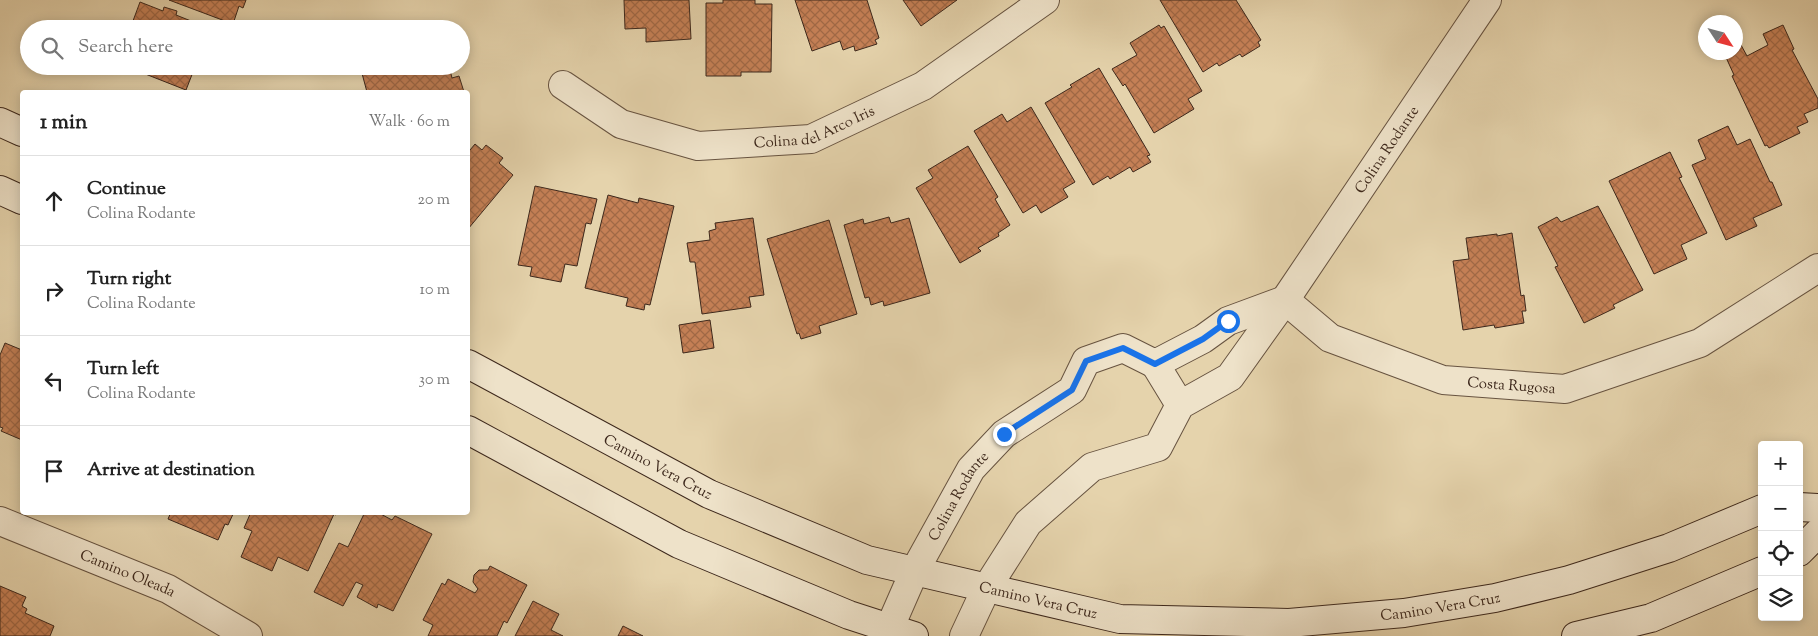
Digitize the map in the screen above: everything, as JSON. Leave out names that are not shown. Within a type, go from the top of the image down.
[{"type":"street","name":"Colina del Arco Iris","points":[[563,85],[621,124],[698,146],[811,139],[923,86],[1045,0]]},
{"type":"street","name":"Colina Rodante","points":[[1180,405],[1230,377],[1286,300],[1487,0]]},
{"type":"street","points":[[0,122],[20,131]]},
{"type":"street","points":[[0,190],[20,199]]},
{"type":"street","name":"Costa Rugosa","points":[[1286,300],[1330,338],[1442,380],[1565,389],[1700,343],[1818,268]]},
{"type":"street","points":[[964,636],[986,589],[1028,524],[1092,467],[1158,447],[1180,405],[1155,364],[1203,339],[1228,321],[1286,300]]},
{"type":"street","name":"Colina Rodante","points":[[887,632],[914,572],[971,469],[1004,434],[1072,390],[1086,361],[1123,348],[1155,364]]},
{"type":"street","name":"Camino Vera Cruz","points":[[470,365],[709,494],[867,560],[1120,619],[1289,623],[1404,613],[1494,598],[1569,580],[1669,548],[1758,511]]},
{"type":"street","points":[[470,431],[679,544],[887,632],[914,636]]},
{"type":"street","points":[[1803,507],[1818,508]]},
{"type":"street","name":"Camino Oleada","points":[[0,521],[168,589],[248,636]]},
{"type":"street","points":[[1803,548],[1818,533]]},
{"type":"street","points":[[1576,636],[1651,618],[1758,573]]},
{"type":"building","points":[[169,0],[246,0],[243,8],[239,6],[234,20],[222,20]]},
{"type":"building","points":[[624,0],[689,0],[691,39],[646,42],[646,28],[625,29]]},
{"type":"building","points":[[723,0],[755,0],[755,4],[772,4],[771,72],[741,72],[741,76],[706,76],[706,3],[723,3]]},
{"type":"building","points":[[795,0],[867,0],[879,38],[875,40],[877,44],[855,51],[854,46],[843,50],[840,41],[812,51]]},
{"type":"building","points":[[903,0],[957,0],[921,26]]},
{"type":"building","points":[[1160,0],[1236,0],[1261,40],[1258,42],[1260,46],[1242,57],[1240,54],[1219,66],[1217,63],[1203,72]]},
{"type":"building","points":[[140,2],[163,11],[164,7],[177,11],[176,15],[188,20],[133,20]]},
{"type":"building","points":[[1159,25],[1161,28],[1164,26],[1202,91],[1188,99],[1194,109],[1154,133],[1125,84],[1123,86],[1112,69],[1137,55],[1130,43]]},
{"type":"building","points":[[1783,25],[1794,49],[1792,50],[1818,99],[1818,108],[1804,114],[1808,122],[1797,127],[1800,133],[1769,148],[1767,145],[1765,146],[1732,76],[1734,75],[1727,60],[1743,60],[1743,49],[1747,56],[1768,45],[1763,34]]},
{"type":"building","points":[[1099,68],[1150,155],[1147,156],[1151,162],[1133,172],[1130,167],[1110,179],[1108,176],[1093,185],[1045,103],[1072,87],[1070,85]]},
{"type":"building","points":[[148,75],[192,75],[186,90]]},
{"type":"building","points":[[362,75],[451,75],[452,78],[459,76],[463,90],[366,90]]},
{"type":"building","points":[[1031,107],[1075,182],[1063,189],[1068,197],[1041,213],[1036,205],[1023,213],[974,131],[1002,114],[1007,122]]},
{"type":"building","points":[[1728,126],[1737,145],[1750,139],[1782,205],[1753,218],[1757,226],[1726,240],[1692,165],[1706,159],[1698,140]]},
{"type":"building","points":[[475,144],[482,150],[486,145],[503,158],[499,163],[513,175],[470,227],[470,150]]},
{"type":"building","points":[[968,146],[998,197],[995,199],[1010,225],[998,233],[999,236],[978,248],[981,251],[960,263],[916,188],[933,178],[928,170]]},
{"type":"building","points":[[1670,152],[1682,177],[1679,178],[1707,233],[1681,245],[1687,259],[1654,274],[1609,181]]},
{"type":"building","points":[[535,186],[597,199],[591,224],[586,223],[577,266],[565,264],[561,282],[530,276],[532,267],[518,265]]},
{"type":"building","points":[[608,195],[638,203],[639,198],[674,206],[650,305],[645,304],[644,310],[626,306],[628,298],[585,288]]},
{"type":"building","points":[[1598,206],[1643,290],[1613,305],[1615,308],[1584,323],[1555,267],[1558,266],[1538,227],[1557,217],[1561,222]]},
{"type":"building","points":[[889,217],[891,223],[909,218],[930,293],[884,306],[883,301],[871,305],[869,297],[865,298],[844,225],[863,219],[864,224]]},
{"type":"building","points":[[753,218],[764,295],[749,297],[751,307],[702,314],[695,262],[690,262],[687,243],[710,240],[709,231],[716,229],[715,223]]},
{"type":"building","points":[[829,220],[857,314],[819,326],[821,333],[801,339],[799,333],[797,334],[767,239]]},
{"type":"building","points":[[1512,233],[1521,296],[1524,295],[1526,311],[1522,311],[1524,323],[1495,328],[1494,325],[1463,330],[1453,261],[1469,259],[1466,238]]},
{"type":"building","points":[[710,320],[714,348],[683,353],[679,325]]},
{"type":"building","points":[[5,343],[20,349],[20,439],[1,431],[3,428],[0,427],[0,355]]},
{"type":"building","points":[[170,515],[233,515],[228,525],[225,524],[218,540],[168,519]]},
{"type":"building","points":[[250,515],[334,515],[308,571],[278,557],[272,571],[241,557],[252,531],[244,528]]},
{"type":"building","points":[[364,515],[383,515],[392,520],[395,516],[432,534],[393,611],[378,604],[377,608],[357,597],[363,585],[356,582],[343,606],[314,592],[339,543],[348,547]]},
{"type":"building","points":[[490,566],[527,585],[507,623],[504,621],[497,636],[428,636],[433,625],[423,620],[442,583],[445,585],[448,579],[475,593],[478,589],[473,582],[474,575],[479,570],[488,570]]},
{"type":"building","points":[[0,586],[26,597],[22,606],[27,609],[25,613],[54,626],[50,636],[0,636]]},
{"type":"building","points":[[533,601],[559,614],[551,630],[563,636],[515,636]]},
{"type":"building","points":[[623,626],[643,636],[618,636]]},
{"type":"route","points":[[1004,434],[1072,390],[1086,361],[1123,348],[1155,364],[1203,339],[1228,321]]}]
